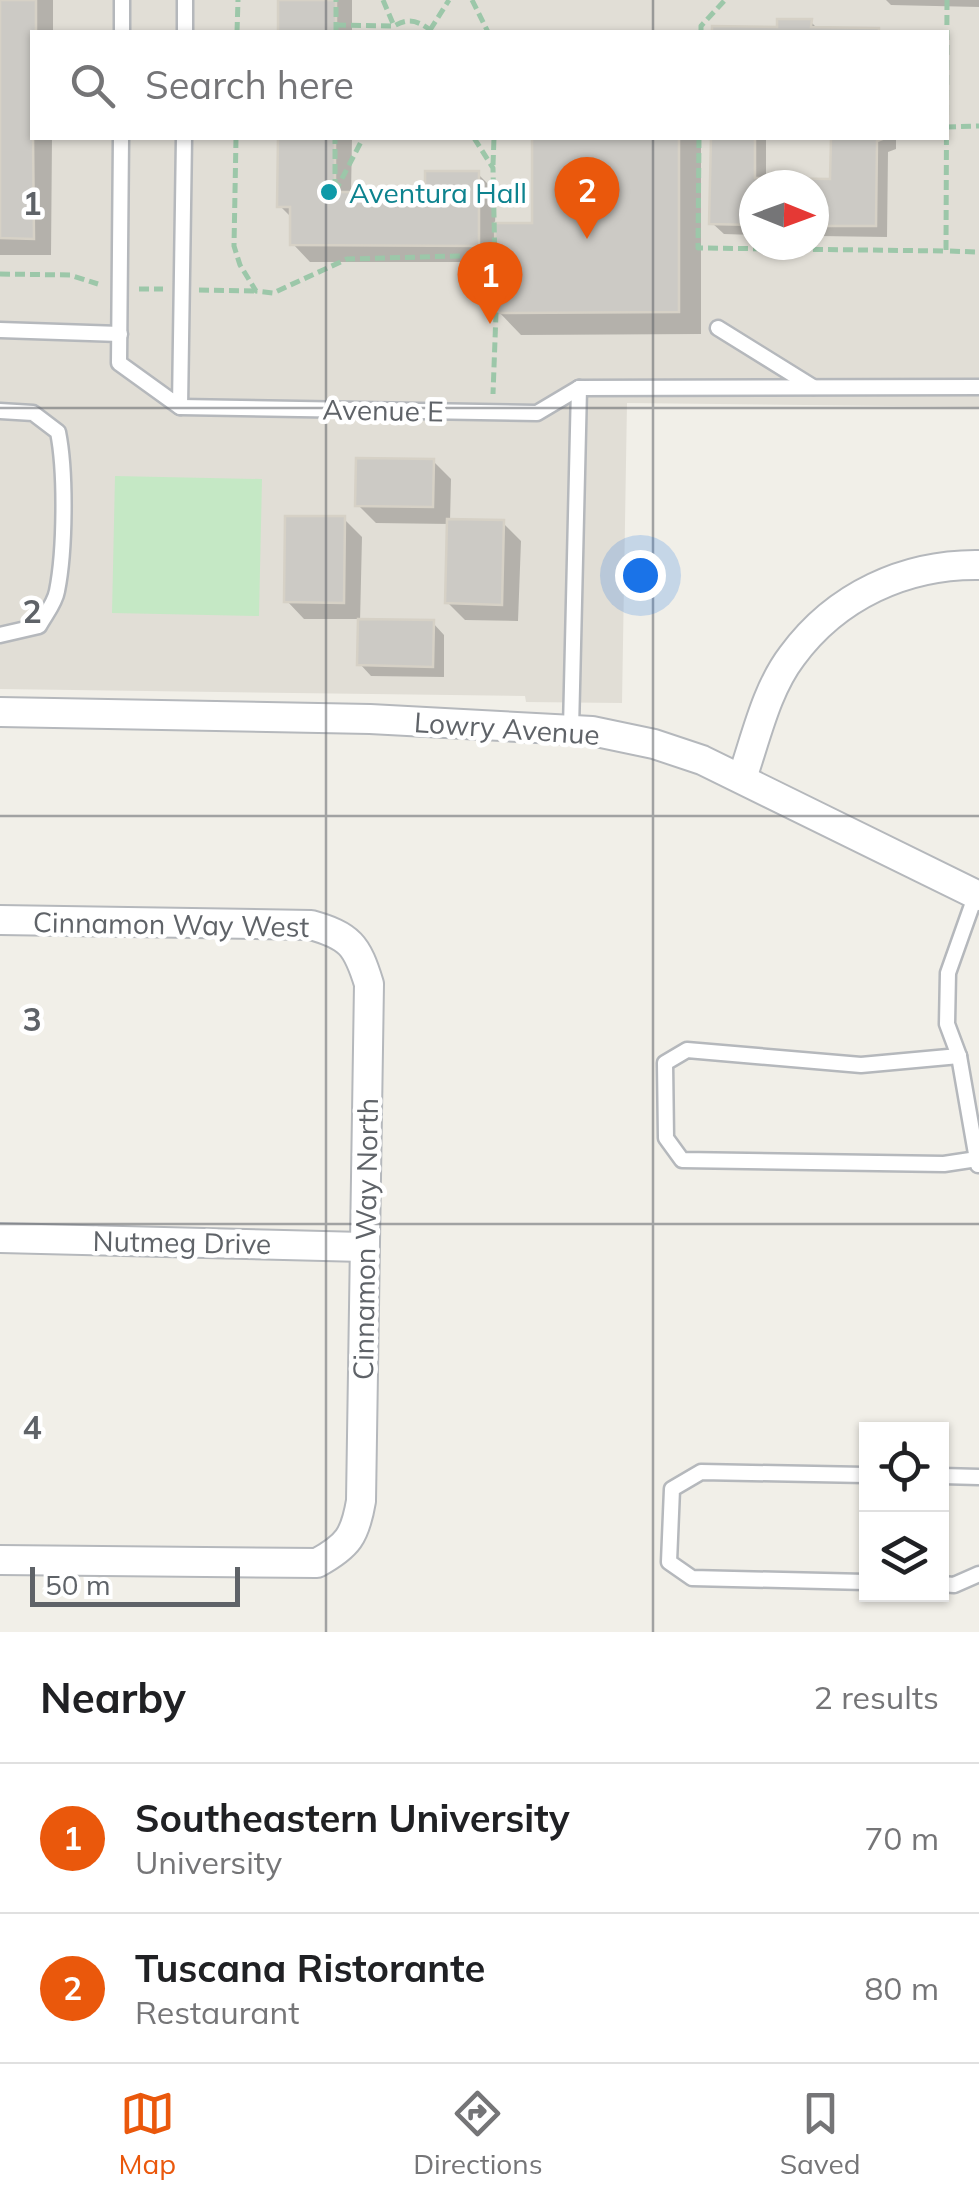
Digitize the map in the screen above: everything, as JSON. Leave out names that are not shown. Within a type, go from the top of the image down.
[{"type":"street","points":[[742,778],[768,702],[790,658],[828,616],[873,586],[921,569],[979,564]]},
{"type":"street","name":"Lowry Avenue","points":[[0,712],[370,719],[592,730],[654,744],[742,778],[977,895]]},
{"type":"street","name":"Cinnamon Way West","points":[[0,920],[311,925],[340,934]]},
{"type":"street","name":"Cinnamon Way North","points":[[0,1560],[317,1563],[343,1549],[357,1524],[361,1501],[369,984],[360,953],[340,934]]},
{"type":"street","name":"Nutmeg Drive","points":[[0,1238],[363,1246]]},
{"type":"lane","points":[[122,0],[122,30]]},
{"type":"lane","points":[[185,30],[186,0]]},
{"type":"lane","points":[[121,140],[119,362],[180,406]]},
{"type":"lane","points":[[180,406],[184,140]]},
{"type":"lane","points":[[718,328],[814,387]]},
{"type":"lane","points":[[0,330],[120,334]]},
{"type":"lane","points":[[571,729],[580,388],[979,386]]},
{"type":"lane","name":"Avenue E","points":[[180,406],[536,413],[580,388]]},
{"type":"lane","points":[[0,411],[34,413],[58,432],[62,449],[62,538],[57,594],[40,626],[0,635]]},
{"type":"lane","points":[[959,1056],[861,1065],[688,1050],[665,1063],[666,1138],[682,1160],[978,1164],[959,1056],[947,1024],[948,973],[977,895]]},
{"type":"lane","points":[[859,1475],[701,1472],[672,1489],[669,1562],[692,1578],[859,1582]]},
{"type":"lane","points":[[949,1476],[979,1477]]},
{"type":"lane","points":[[949,1585],[979,1574]]},
{"type":"path","points":[[237,30],[238,0]]},
{"type":"path","points":[[336,0],[336,29],[392,29],[405,20],[420,22],[430,30]]},
{"type":"path","points":[[383,0],[392,29]]},
{"type":"path","points":[[432,30],[449,0]]},
{"type":"path","points":[[472,0],[487,30]]},
{"type":"path","points":[[700,30],[725,0]]},
{"type":"path","points":[[948,0],[948,30]]},
{"type":"path","points":[[949,127],[979,126]]},
{"type":"path","points":[[236,140],[234,246],[240,265],[256,290],[273,292],[347,259],[495,255]]},
{"type":"path","points":[[335,140],[335,192],[362,140]]},
{"type":"path","points":[[475,140],[494,168]]},
{"type":"path","points":[[492,412],[494,140]]},
{"type":"path","points":[[700,140],[698,248],[979,252]]},
{"type":"path","points":[[946,252],[947,140]]},
{"type":"shaded area","points":[[0,0],[979,0],[979,407],[627,403],[622,703],[526,702],[525,696],[0,689]]},
{"type":"green space","points":[[115,476],[262,479],[259,616],[112,613]]},
{"type":"building","points":[[0,0],[36,0],[36,30],[30,30],[34,239],[0,238]]},
{"type":"building","points":[[278,0],[336,0],[336,30],[278,30]]},
{"type":"building","points":[[777,19],[812,19],[811,27],[879,30],[712,30],[712,26],[777,27]]},
{"type":"building","name":"Aventura Hall","points":[[278,140],[335,140],[335,192],[425,192],[425,171],[479,171],[479,246],[290,245],[290,207],[277,207]]},
{"type":"building","points":[[532,140],[679,140],[679,312],[496,313],[495,223],[532,223]]},
{"type":"building","points":[[711,140],[755,140],[755,170],[739,170],[739,225],[709,224]]},
{"type":"building","points":[[831,140],[880,140],[876,226],[829,226]]},
{"type":"building","points":[[356,458],[434,459],[433,507],[355,506]]},
{"type":"building","points":[[285,516],[345,516],[344,603],[284,602]]},
{"type":"building","points":[[447,519],[504,520],[502,605],[445,603]]},
{"type":"building","points":[[358,619],[434,620],[433,667],[357,665]]},
{"type":"place","name":"Aventura Hall","points":[[329,192]]},
{"type":"place","name":"Tuscana Ristorante","points":[[587,239]]},
{"type":"place","name":"Southeastern University","points":[[490,324]]}]
